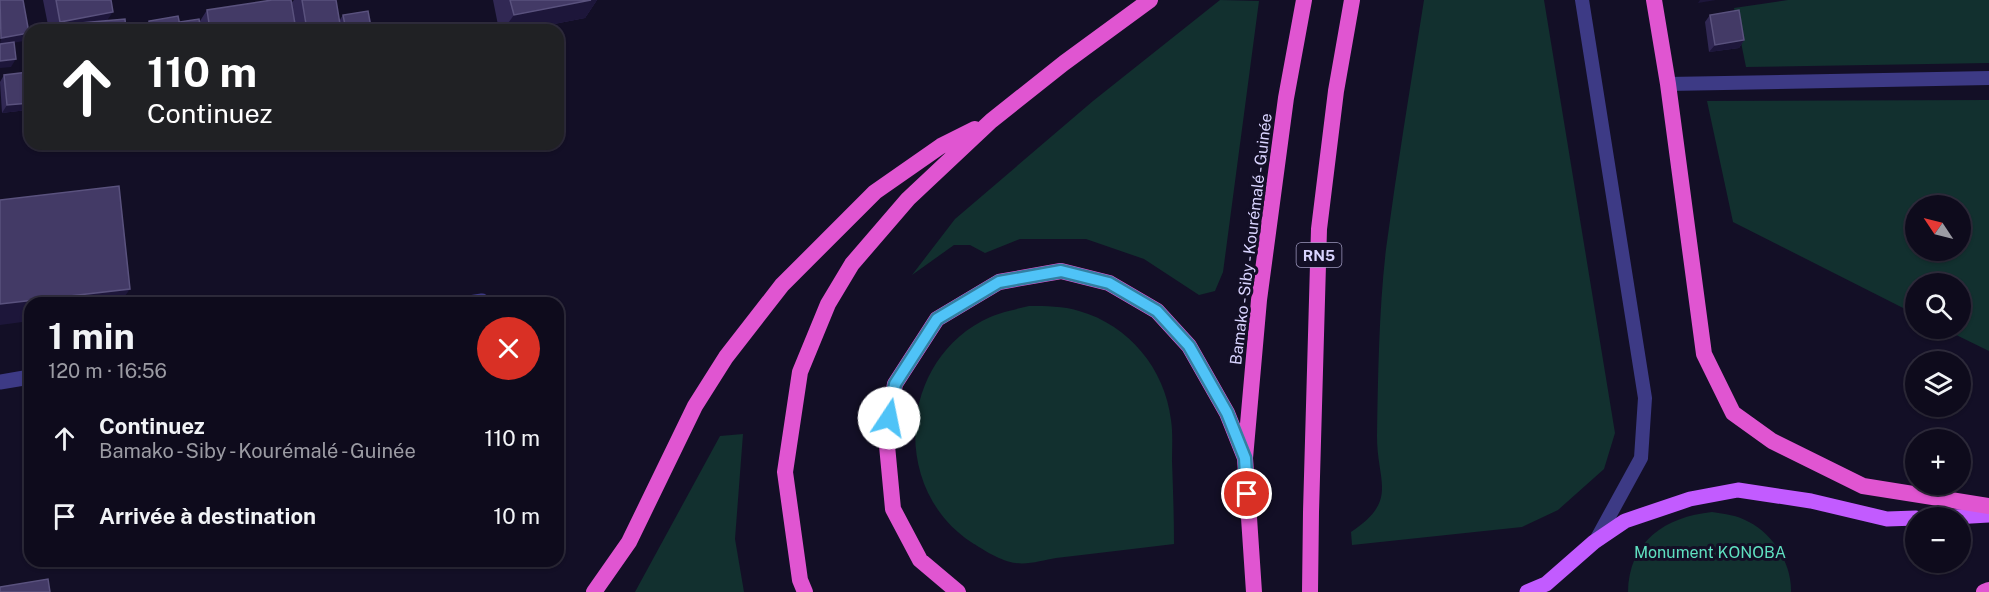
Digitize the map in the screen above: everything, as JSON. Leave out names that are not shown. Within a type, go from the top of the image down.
[{"type":"highway","points":[[803,586],[785,472],[800,372],[824,314],[852,264],[901,207],[991,121],[1064,63],[1150,0]]},
{"type":"highway","name":"Bamako - Siby - Kourémalé - Guinée","points":[[1254,592],[1245,458],[1259,300],[1286,98],[1304,0]]},
{"type":"highway","name":"RN5","points":[[1310,592],[1319,229],[1336,90],[1352,0]]},
{"type":"highway","points":[[1654,0],[1668,84],[1704,354],[1732,413],[1772,441],[1863,486],[1989,506]]},
{"type":"highway","points":[[594,592],[629,542],[695,406],[726,357],[782,285],[875,192],[941,146],[991,121]]},
{"type":"highway","points":[[958,592],[920,560],[893,509],[886,435],[895,384],[937,319],[999,282],[1061,271],[1109,283],[1157,311],[1189,346],[1227,413],[1245,458]]},
{"type":"highway","points":[[1984,592],[1989,590]]},
{"type":"main road","points":[[1527,592],[1546,584],[1594,542],[1625,521],[1690,499],[1738,490],[1811,501],[1887,519],[1905,518]]},
{"type":"main road","points":[[1971,516],[1989,515]]},
{"type":"street","points":[[0,382],[24,378]]},
{"type":"lane","points":[[1582,0],[1645,398],[1641,458],[1594,542]]},
{"type":"lane","points":[[1668,84],[1989,78]]},
{"type":"green space","points":[[1220,0],[1259,1],[1223,272],[1215,291],[1199,295],[1144,259],[1086,239],[1020,239],[985,253],[970,245],[954,245],[912,275],[955,219],[1093,101]]},
{"type":"green space","points":[[1424,0],[1544,0],[1615,433],[1604,469],[1558,510],[1522,527],[1352,545],[1351,532],[1366,521],[1375,510],[1382,490],[1377,436],[1379,342],[1384,272]]},
{"type":"green space","points":[[1788,0],[1989,0],[1989,63],[1746,67],[1734,8]]},
{"type":"green space","points":[[1989,100],[1989,351],[1964,339],[1971,339],[1971,273],[1905,273],[1905,309],[1733,222],[1707,101]]},
{"type":"green space","points":[[1029,306],[1067,308],[1097,318],[1128,338],[1142,352],[1152,367],[1161,383],[1172,425],[1174,544],[1031,563],[1010,562],[992,555],[971,542],[945,519],[928,492],[918,461],[915,429],[921,397],[934,367],[954,341],[982,321]]},
{"type":"green space","points":[[743,434],[735,539],[744,592],[635,592],[720,436]]},
{"type":"green space","name":"Monument KONOBA","points":[[1712,512],[1740,518],[1766,534],[1784,561],[1791,592],[1628,592],[1635,559],[1653,535],[1679,519]]},
{"type":"building","points":[[0,0],[23,0],[27,24],[24,24],[24,34],[1,38]]},
{"type":"building","points":[[56,0],[111,0],[113,12],[60,22]]},
{"type":"building","points":[[272,0],[291,0],[295,24],[209,24],[207,10]]},
{"type":"building","points":[[302,0],[336,0],[340,24],[306,24]]},
{"type":"building","points":[[510,0],[591,0],[514,15]]},
{"type":"building","points":[[1739,10],[1744,40],[1715,45],[1710,15]]},
{"type":"building","points":[[368,11],[370,24],[345,24],[343,15]]},
{"type":"building","points":[[178,16],[180,24],[149,24],[149,21]]},
{"type":"building","points":[[125,19],[125,24],[69,24]]},
{"type":"building","points":[[199,19],[200,24],[180,24],[179,22]]},
{"type":"building","points":[[14,42],[16,59],[0,61],[0,44]]},
{"type":"building","points":[[24,72],[24,104],[7,105],[4,75]]},
{"type":"building","points":[[119,186],[130,289],[61,297],[24,297],[24,301],[0,304],[0,200]]},
{"type":"building","points":[[48,579],[50,592],[0,592],[0,587]]},
{"type":"route","points":[[889,418],[895,384],[937,319],[999,282],[1061,271],[1109,283],[1157,311],[1189,346],[1227,413],[1245,458],[1247,494]]}]
